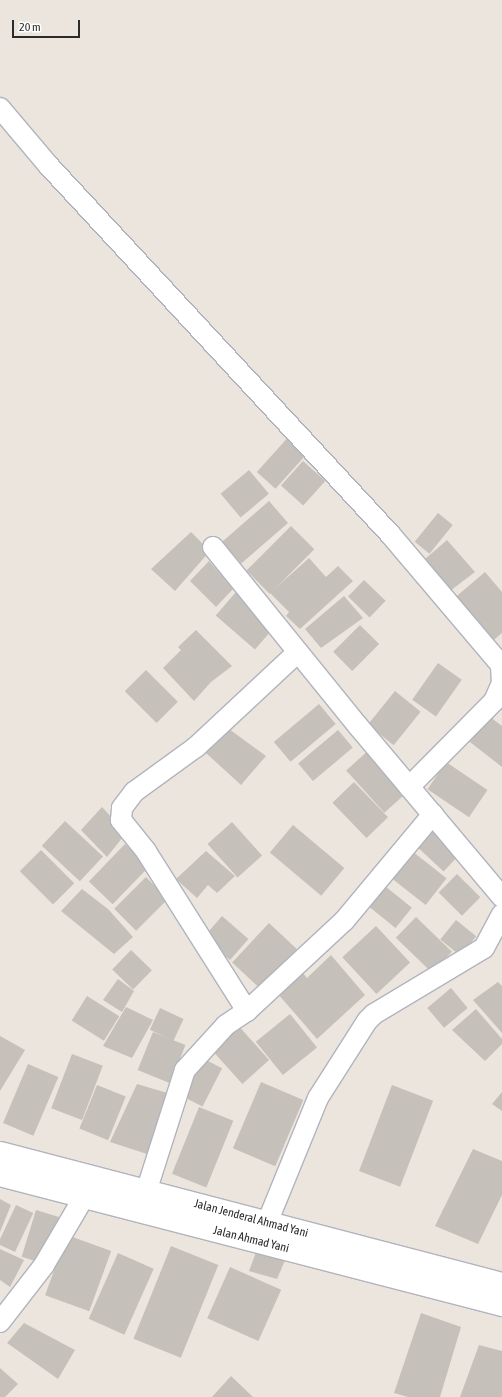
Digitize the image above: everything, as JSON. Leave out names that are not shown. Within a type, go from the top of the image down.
[{"type":"main road","name":"Jalan Jenderal Ahmad Yani","points":[[0,1154],[502,1284]]},
{"type":"main road","name":"Jalan Ahmad Yani","points":[[0,1176],[502,1304]]},
{"type":"street","points":[[0,108],[55,171],[390,534],[501,665],[502,682],[494,701],[409,787]]},
{"type":"street","points":[[213,547],[409,787],[502,897]]},
{"type":"street","points":[[247,1011],[146,851],[121,820],[122,808],[134,792],[196,747],[298,652]]},
{"type":"street","points":[[146,1192],[185,1070],[226,1025],[247,1011],[344,921],[433,814]]},
{"type":"street","points":[[267,1224],[318,1098],[364,1024],[374,1014],[484,948],[502,914]]},
{"type":"street","points":[[0,1322],[44,1265],[84,1197]]},
{"type":"building","points":[[291,434],[310,451],[275,489],[257,472]]},
{"type":"building","points":[[303,461],[325,481],[303,506],[281,486]]},
{"type":"building","points":[[249,470],[269,494],[241,518],[221,494]]},
{"type":"building","points":[[269,501],[288,523],[241,564],[222,542]]},
{"type":"building","points":[[438,513],[453,525],[429,554],[415,542]]},
{"type":"building","points":[[291,526],[314,549],[270,594],[246,571]]},
{"type":"building","points":[[191,532],[210,551],[175,591],[151,569]]},
{"type":"building","points":[[447,540],[475,572],[446,594],[417,566]]},
{"type":"building","points":[[309,558],[326,577],[338,566],[353,581],[300,629],[286,616],[289,612],[270,593]]},
{"type":"building","points":[[209,561],[233,589],[216,607],[190,581]]},
{"type":"building","points":[[485,572],[502,592],[502,633],[489,644],[451,601]]},
{"type":"building","points":[[364,580],[386,601],[370,617],[348,597]]},
{"type":"building","points":[[236,592],[275,626],[255,650],[216,615]]},
{"type":"building","points":[[344,596],[363,618],[321,648],[305,629]]},
{"type":"building","points":[[360,625],[379,644],[352,671],[333,652]]},
{"type":"building","points":[[196,630],[232,666],[211,682],[194,701],[163,668],[181,650],[178,647]]},
{"type":"building","points":[[438,663],[462,680],[436,716],[412,700]]},
{"type":"building","points":[[146,670],[178,702],[157,723],[125,691]]},
{"type":"building","points":[[395,691],[421,712],[394,745],[368,724]]},
{"type":"building","points":[[319,704],[336,724],[291,762],[274,742]]},
{"type":"building","points":[[489,716],[502,726],[502,767],[470,742]]},
{"type":"building","points":[[229,729],[266,756],[241,785],[206,753]]},
{"type":"building","points":[[338,730],[353,748],[313,781],[298,763]]},
{"type":"building","points":[[370,749],[408,791],[384,813],[346,770]]},
{"type":"building","points":[[446,762],[487,790],[469,817],[428,789]]},
{"type":"building","points":[[354,782],[388,817],[366,838],[332,803]]},
{"type":"building","points":[[102,807],[126,833],[107,857],[81,830]]},
{"type":"building","points":[[65,821],[103,856],[80,881],[42,846]]},
{"type":"building","points":[[232,822],[262,855],[238,878],[207,844]]},
{"type":"building","points":[[293,825],[344,868],[321,896],[270,853]]},
{"type":"building","points":[[430,826],[460,854],[444,872],[414,844]]},
{"type":"building","points":[[125,844],[149,867],[113,904],[89,881]]},
{"type":"building","points":[[408,848],[447,878],[426,905],[387,875]]},
{"type":"building","points":[[41,850],[74,883],[53,904],[20,871]]},
{"type":"building","points":[[206,851],[235,876],[217,893],[208,885],[197,898],[176,879]]},
{"type":"building","points":[[457,874],[480,897],[462,916],[439,892]]},
{"type":"building","points":[[146,877],[168,899],[136,931],[114,909]]},
{"type":"building","points":[[380,882],[412,908],[396,928],[364,902]]},
{"type":"building","points":[[82,889],[108,909],[133,937],[114,954],[61,911]]},
{"type":"building","points":[[222,916],[248,939],[230,960],[204,937]]},
{"type":"building","points":[[416,917],[452,952],[432,973],[396,938]]},
{"type":"building","points":[[456,920],[476,936],[460,956],[440,939]]},
{"type":"building","points":[[269,923],[297,949],[260,988],[232,962]]},
{"type":"building","points":[[376,926],[410,963],[376,994],[342,957]]},
{"type":"building","points":[[131,950],[152,970],[133,990],[112,969]]},
{"type":"building","points":[[331,955],[365,995],[317,1039],[278,994],[302,972],[307,978]]},
{"type":"building","points":[[118,979],[134,991],[122,1012],[103,1000]]},
{"type":"building","points":[[498,982],[502,986],[502,1033],[473,1000]]},
{"type":"building","points":[[451,988],[468,1008],[444,1028],[427,1008]]},
{"type":"building","points":[[87,996],[119,1016],[104,1041],[72,1021]]},
{"type":"building","points":[[126,1007],[153,1020],[132,1058],[103,1046]]},
{"type":"building","points":[[160,1008],[184,1019],[173,1041],[150,1030]]},
{"type":"building","points":[[476,1009],[502,1039],[502,1044],[485,1061],[452,1030]]},
{"type":"building","points":[[290,1014],[317,1047],[283,1075],[256,1042]]},
{"type":"building","points":[[235,1022],[269,1060],[242,1084],[208,1046]]},
{"type":"building","points":[[153,1032],[185,1045],[170,1083],[138,1070]]},
{"type":"building","points":[[0,1036],[25,1050],[0,1091]]},
{"type":"building","points":[[72,1054],[103,1066],[82,1120],[51,1108]]},
{"type":"building","points":[[198,1056],[222,1068],[203,1107],[178,1094]]},
{"type":"building","points":[[28,1064],[58,1077],[33,1136],[3,1123]]},
{"type":"building","points":[[261,1082],[303,1100],[275,1166],[233,1148]]},
{"type":"building","points":[[137,1084],[174,1095],[147,1154],[110,1142]]},
{"type":"building","points":[[97,1085],[126,1097],[108,1140],[79,1129]]},
{"type":"building","points":[[392,1085],[433,1101],[400,1187],[359,1171]]},
{"type":"building","points":[[502,1092],[502,1111],[492,1104]]},
{"type":"building","points":[[199,1107],[233,1121],[206,1188],[172,1174]]},
{"type":"building","points":[[473,1149],[502,1161],[502,1195],[478,1244],[435,1226]]},
{"type":"building","points":[[0,1199],[11,1205],[0,1232]]},
{"type":"building","points":[[16,1205],[33,1213],[15,1252],[0,1245],[0,1239]]},
{"type":"building","points":[[36,1210],[59,1217],[45,1264],[22,1257]]},
{"type":"building","points":[[67,1235],[111,1251],[89,1311],[45,1295]]},
{"type":"building","points":[[171,1246],[218,1265],[181,1358],[134,1339]]},
{"type":"building","points":[[258,1247],[286,1258],[277,1279],[249,1271]]},
{"type":"building","points":[[0,1249],[24,1260],[10,1287],[0,1280]]},
{"type":"building","points":[[118,1253],[154,1269],[124,1335],[89,1319]]},
{"type":"building","points":[[230,1267],[281,1290],[258,1341],[207,1318]]},
{"type":"building","points":[[421,1313],[461,1327],[440,1397],[408,1397],[394,1393]]},
{"type":"building","points":[[24,1323],[75,1350],[58,1379],[7,1343]]},
{"type":"building","points":[[479,1345],[502,1351],[502,1397],[460,1397]]},
{"type":"building","points":[[0,1368],[18,1384],[5,1397],[0,1397]]},
{"type":"building","points":[[231,1376],[253,1397],[212,1397]]}]
